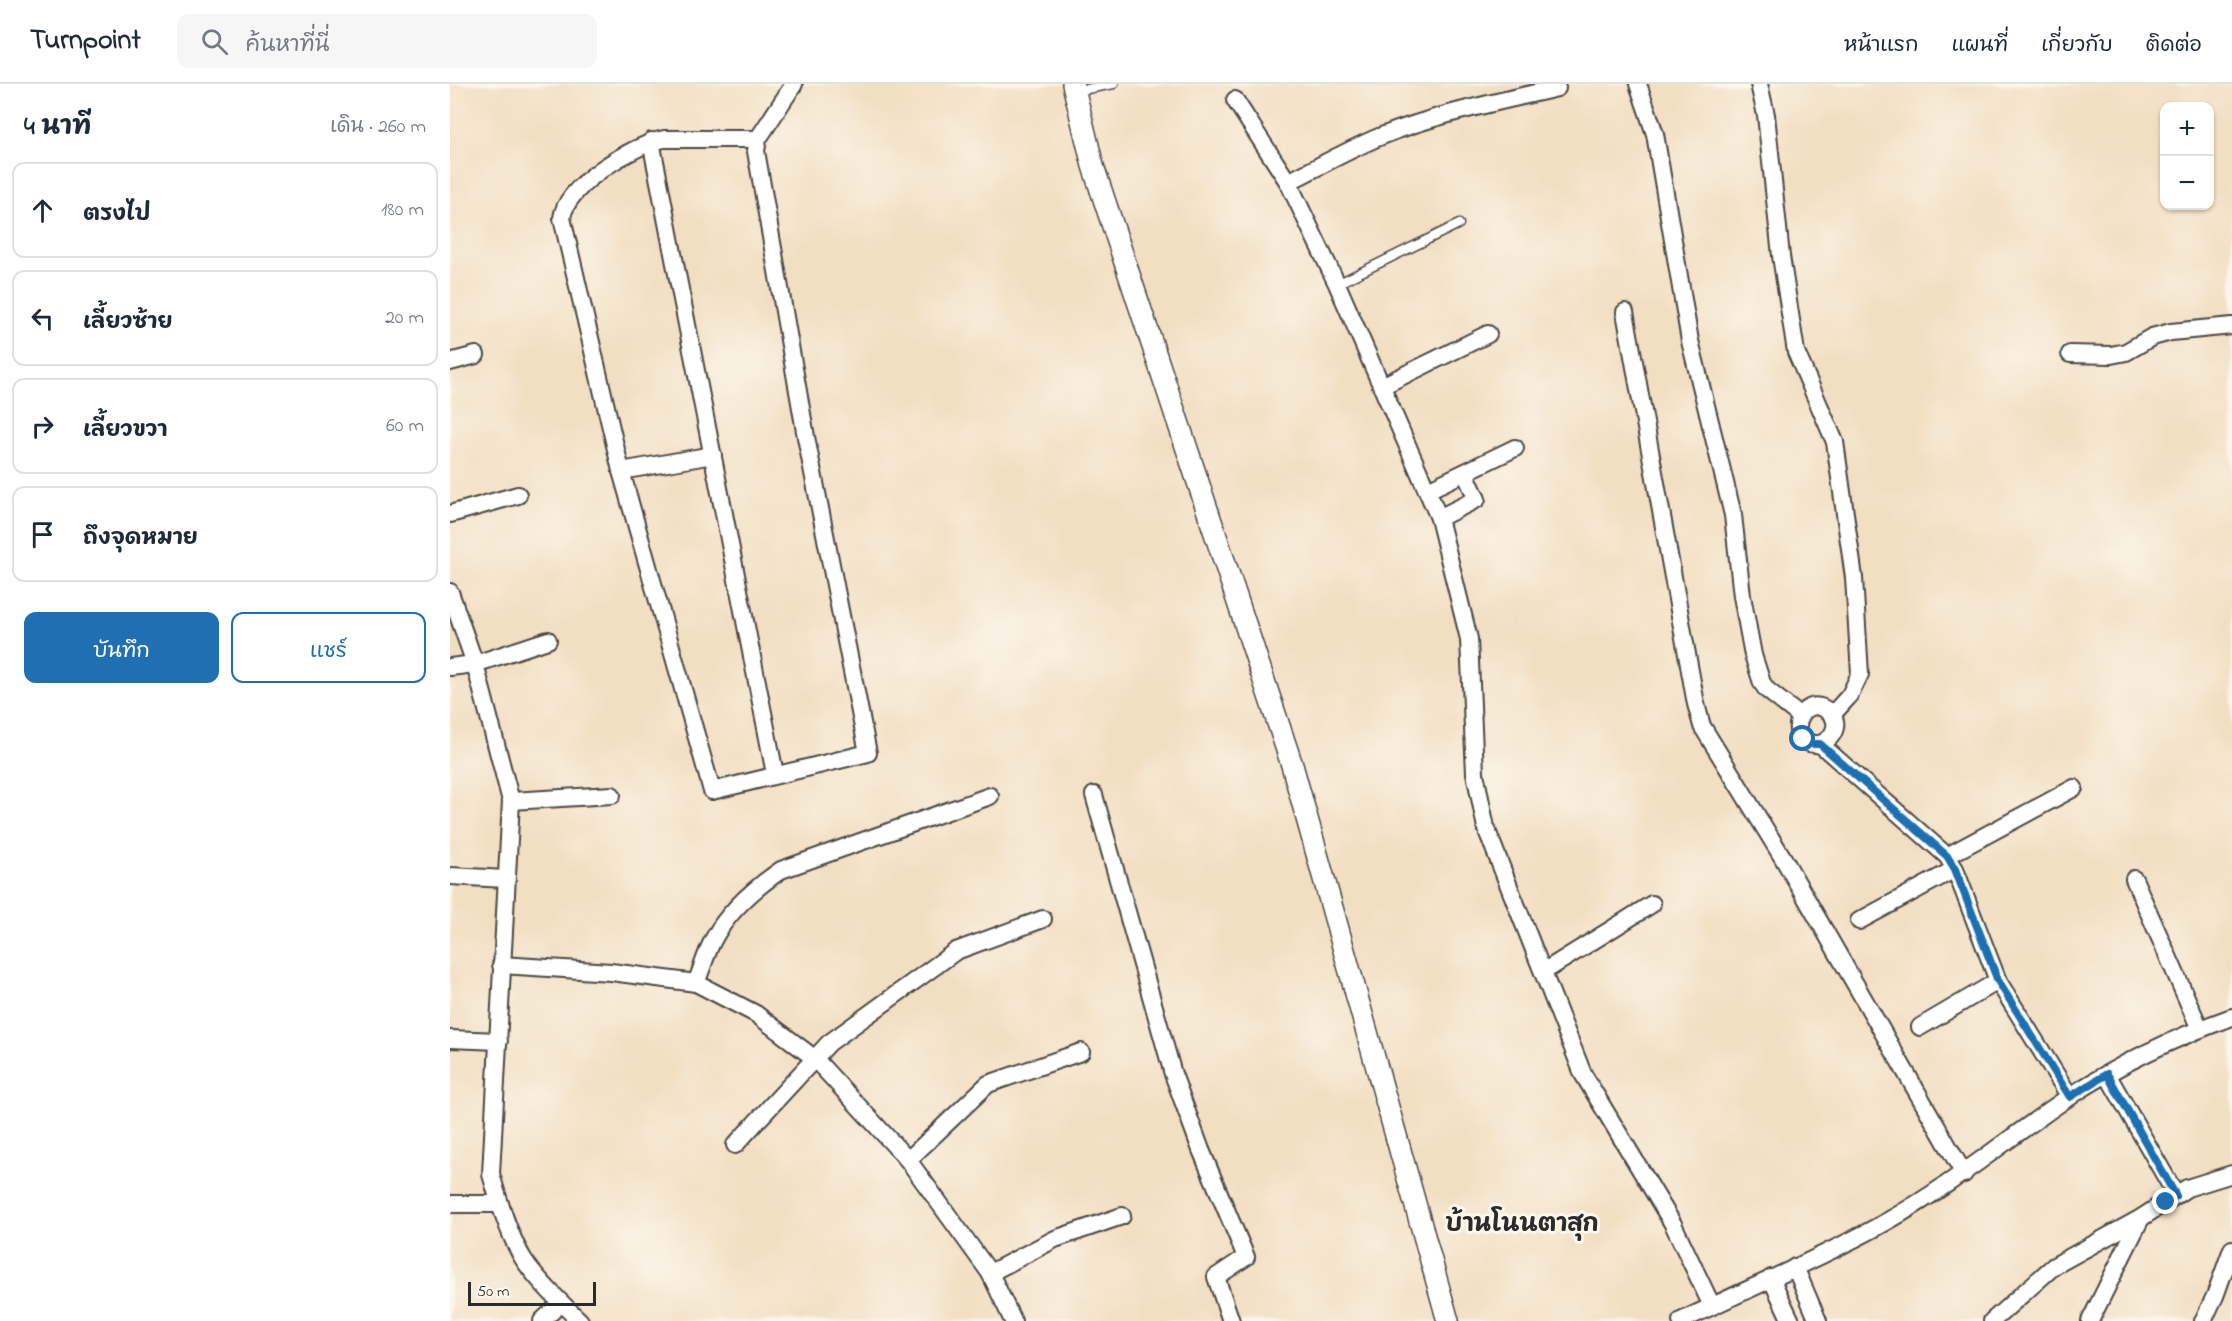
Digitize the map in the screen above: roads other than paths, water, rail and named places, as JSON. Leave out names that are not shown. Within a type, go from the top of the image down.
[{"type":"street","points":[[758,139],[651,141],[618,158],[592,178],[569,199],[563,208],[562,218],[621,471],[712,791],[868,753],[804,426],[756,152],[758,139],[794,84]]},
{"type":"street","points":[[1638,84],[1655,134],[1690,341],[1733,515],[1742,596],[1753,655],[1758,674],[1767,690],[1800,716]]},
{"type":"street","points":[[1759,84],[1766,115],[1781,256],[1796,352],[1835,442],[1854,578],[1860,674],[1850,695],[1832,715]]},
{"type":"street","points":[[1074,87],[1093,166],[1292,765],[1448,1321]]},
{"type":"street","points":[[1288,182],[1378,138],[1406,128],[1435,118],[1557,87]]},
{"type":"street","points":[[1235,100],[1288,182],[1337,284],[1428,490],[1439,518],[1469,639],[1475,774],[1486,828],[1583,1074],[1673,1224],[1712,1306]]},
{"type":"street","points":[[651,141],[775,774]]},
{"type":"street","points":[[1625,312],[1695,704],[1702,726],[1783,858],[1964,1174]]},
{"type":"street","points":[[2070,354],[2110,355],[2126,352],[2152,338],[2171,332],[2232,326]]},
{"type":"street","points":[[1382,386],[1488,334]]},
{"type":"street","points":[[450,362],[476,355]]},
{"type":"street","points":[[1428,490],[1515,448]]},
{"type":"street","points":[[621,471],[713,455]]},
{"type":"street","points":[[1439,518],[1477,499],[1465,473]]},
{"type":"street","points":[[450,514],[518,495]]},
{"type":"street","points":[[450,592],[475,664],[511,801],[491,1174],[500,1204],[524,1259],[561,1303],[580,1321]]},
{"type":"street","points":[[450,667],[475,664],[548,640]]},
{"type":"street","points":[[1821,707],[1835,720],[1834,732],[1826,742],[1820,744],[1803,739],[1797,728],[1800,716],[1804,711],[1821,707]]},
{"type":"street","points":[[1820,744],[1951,863],[1998,981],[2070,1097]]},
{"type":"street","points":[[1859,921],[2074,788]]},
{"type":"street","points":[[511,801],[612,795]]},
{"type":"street","points":[[1094,795],[1173,1074],[1201,1150],[1246,1257],[1216,1277],[1231,1321]]},
{"type":"street","points":[[696,983],[714,938],[732,914],[756,887],[781,870],[990,796]]},
{"type":"street","points":[[450,876],[506,879]]},
{"type":"street","points":[[2134,879],[2200,1029]]},
{"type":"street","points":[[1543,972],[1652,904]]},
{"type":"street","points":[[735,1145],[829,1043],[956,951],[1043,919]]},
{"type":"street","points":[[501,965],[611,972],[696,983],[756,1014],[814,1058],[908,1160],[990,1274],[1013,1321]]},
{"type":"street","points":[[1920,1027],[1998,981]]},
{"type":"street","points":[[1681,1321],[1886,1222],[1964,1174],[2070,1097],[2107,1074],[2200,1029],[2232,1017]]},
{"type":"street","points":[[450,1039],[499,1041]]},
{"type":"street","points":[[908,1160],[988,1084],[1081,1052]]},
{"type":"street","points":[[2107,1074],[2176,1196]]},
{"type":"street","points":[[1992,1321],[2054,1266],[2140,1218],[2187,1188],[2232,1174]]},
{"type":"street","points":[[450,1204],[500,1204]]},
{"type":"street","points":[[990,1274],[1055,1239],[1122,1216]]},
{"type":"street","points":[[2090,1321],[2140,1218]]},
{"type":"street","points":[[2203,1321],[2232,1250]]},
{"type":"street","points":[[1795,1267],[1818,1321]]},
{"type":"street","points":[[1771,1278],[1791,1321]]},
{"type":"street","points":[[542,1321],[561,1303]]},
{"type":"lane","points":[[1074,87],[1114,84]]},
{"type":"lane","points":[[1337,284],[1459,224]]},
{"type":"district","name":"บ้านโนนตาสุก","points":[[1522,1225]]}]
